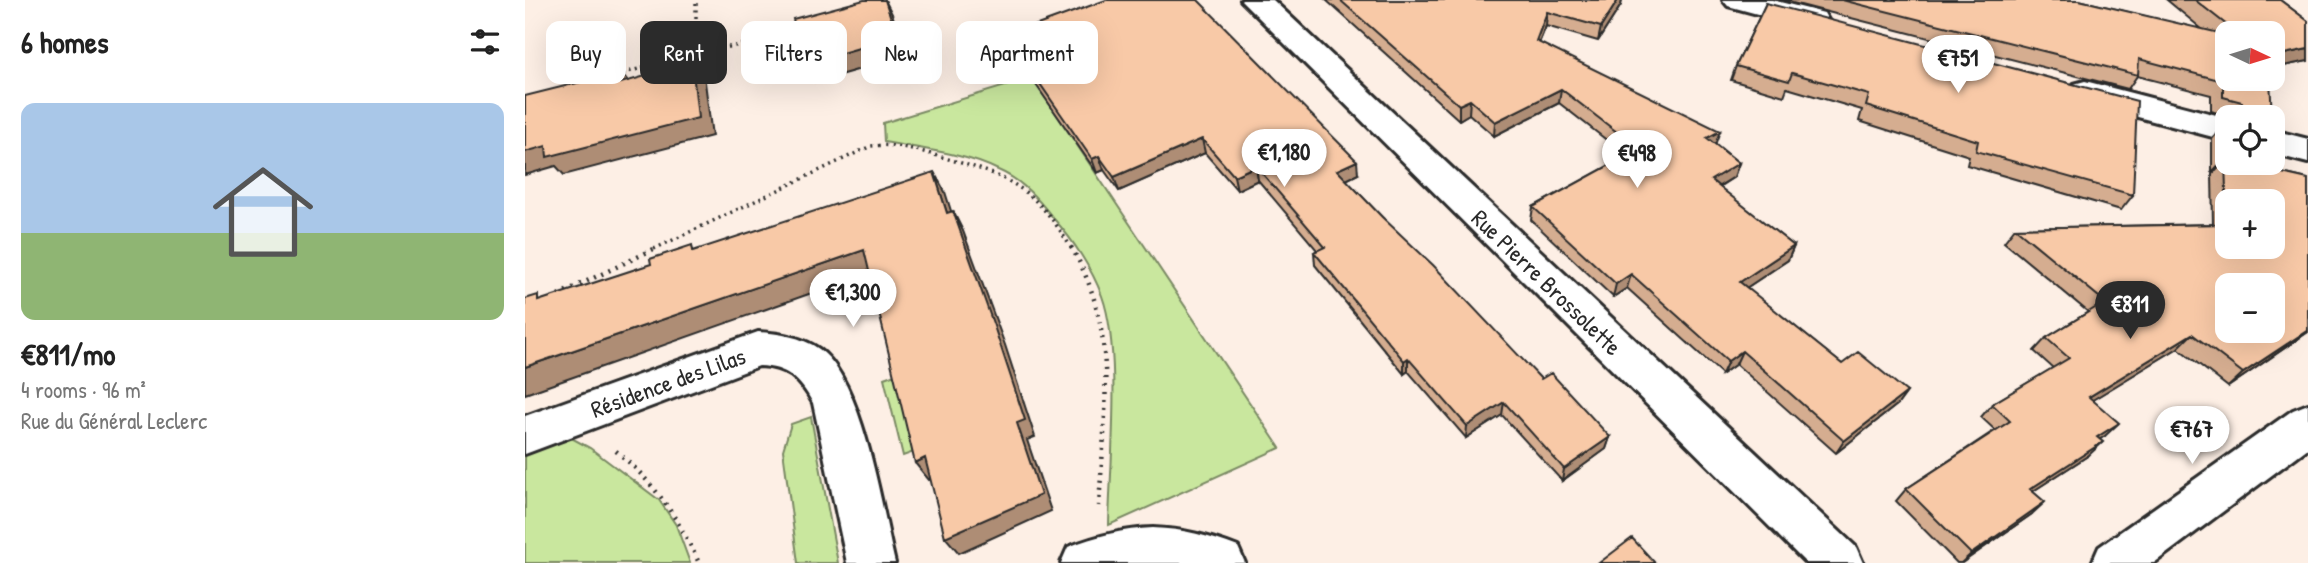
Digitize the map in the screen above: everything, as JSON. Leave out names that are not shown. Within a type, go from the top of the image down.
[{"type":"street","name":"Rue Pierre Brossolette","points":[[1256,0],[1839,563]]},
{"type":"street","points":[[1738,0],[1844,28]]},
{"type":"street","points":[[2056,84],[2215,127]]},
{"type":"street","points":[[2285,145],[2308,151]]},
{"type":"street","name":"Résidence des Lilas","points":[[525,435],[758,349],[782,349],[803,358],[823,380],[834,402],[871,563]]},
{"type":"street","points":[[2116,563],[2308,423]]},
{"type":"street","points":[[1091,561],[1153,552],[1181,553],[1221,563]]},
{"type":"path","points":[[696,0],[696,21]]},
{"type":"path","points":[[550,299],[871,146],[895,146],[974,166],[1002,177],[1022,187],[1043,210],[1076,257],[1097,304],[1103,333],[1104,383],[1091,561]]},
{"type":"path","points":[[573,417],[644,473],[673,506],[699,563]]},
{"type":"green space","points":[[1012,84],[1036,84],[1280,448],[1109,525],[1112,346],[1102,296],[1087,265],[1042,204],[1007,174],[957,156],[884,142],[883,123]]},
{"type":"green space","points":[[903,371],[922,449],[903,456],[884,378]]},
{"type":"green space","points":[[811,417],[838,563],[798,563],[783,450],[791,424]]},
{"type":"green space","points":[[566,435],[590,448],[659,500],[676,525],[690,563],[525,563],[525,452]]},
{"type":"building","points":[[864,0],[885,0],[892,21],[861,21],[861,47],[847,52],[847,21],[793,19]]},
{"type":"building","points":[[1106,0],[1198,0],[1357,161],[1337,170],[1433,265],[1541,379],[1551,373],[1610,437],[1564,469],[1504,402],[1467,426],[1408,358],[1404,361],[1314,252],[1325,247],[1256,166],[1234,176],[1202,139],[1114,177],[1099,156],[1092,159],[1040,84],[1098,84],[1098,21],[1048,21]]},
{"type":"building","points":[[1340,0],[1618,0],[1601,27],[1547,12],[1536,41],[1720,131],[1707,138],[1739,163],[1711,180],[1794,246],[1740,282],[1842,364],[1858,352],[1907,392],[1844,441],[1742,351],[1728,361],[1631,274],[1616,284],[1533,207],[1639,149],[1561,89],[1495,122],[1470,100],[1459,105]]},
{"type":"building","points":[[1842,0],[2079,0],[2215,32],[2215,79],[2139,59],[2138,75]]},
{"type":"building","points":[[2195,0],[2280,0],[2308,21],[2308,49],[2285,54],[2285,21],[2222,21]]},
{"type":"building","points":[[1766,3],[2137,101],[2133,195],[1976,151],[1978,141],[1866,106],[1869,95],[1792,73],[1789,81],[1736,66]]},
{"type":"building","points":[[640,78],[640,84],[694,84],[698,118],[547,157],[546,146],[525,152],[525,96],[573,84],[626,84],[626,82]]},
{"type":"building","points":[[2223,91],[2271,91],[2271,105],[2242,105],[2242,102],[2223,97]]},
{"type":"building","points":[[934,172],[947,213],[953,211],[994,326],[1025,420],[1017,423],[1041,495],[945,537],[925,458],[915,463],[864,250],[525,367],[525,299],[538,295],[538,301],[651,264],[650,259],[692,245],[693,251]]},
{"type":"building","points":[[2285,174],[2308,179],[2308,330],[2243,373],[2192,334],[2089,397],[2119,423],[2097,437],[2103,442],[2030,489],[2045,502],[1971,554],[1906,489],[2010,421],[1992,404],[2069,358],[2046,338],[2105,302],[2015,228],[2215,224],[2215,259],[2285,259],[2285,189],[2226,189],[2225,175]]},
{"type":"building","points":[[1632,538],[1655,563],[1599,563]]}]
